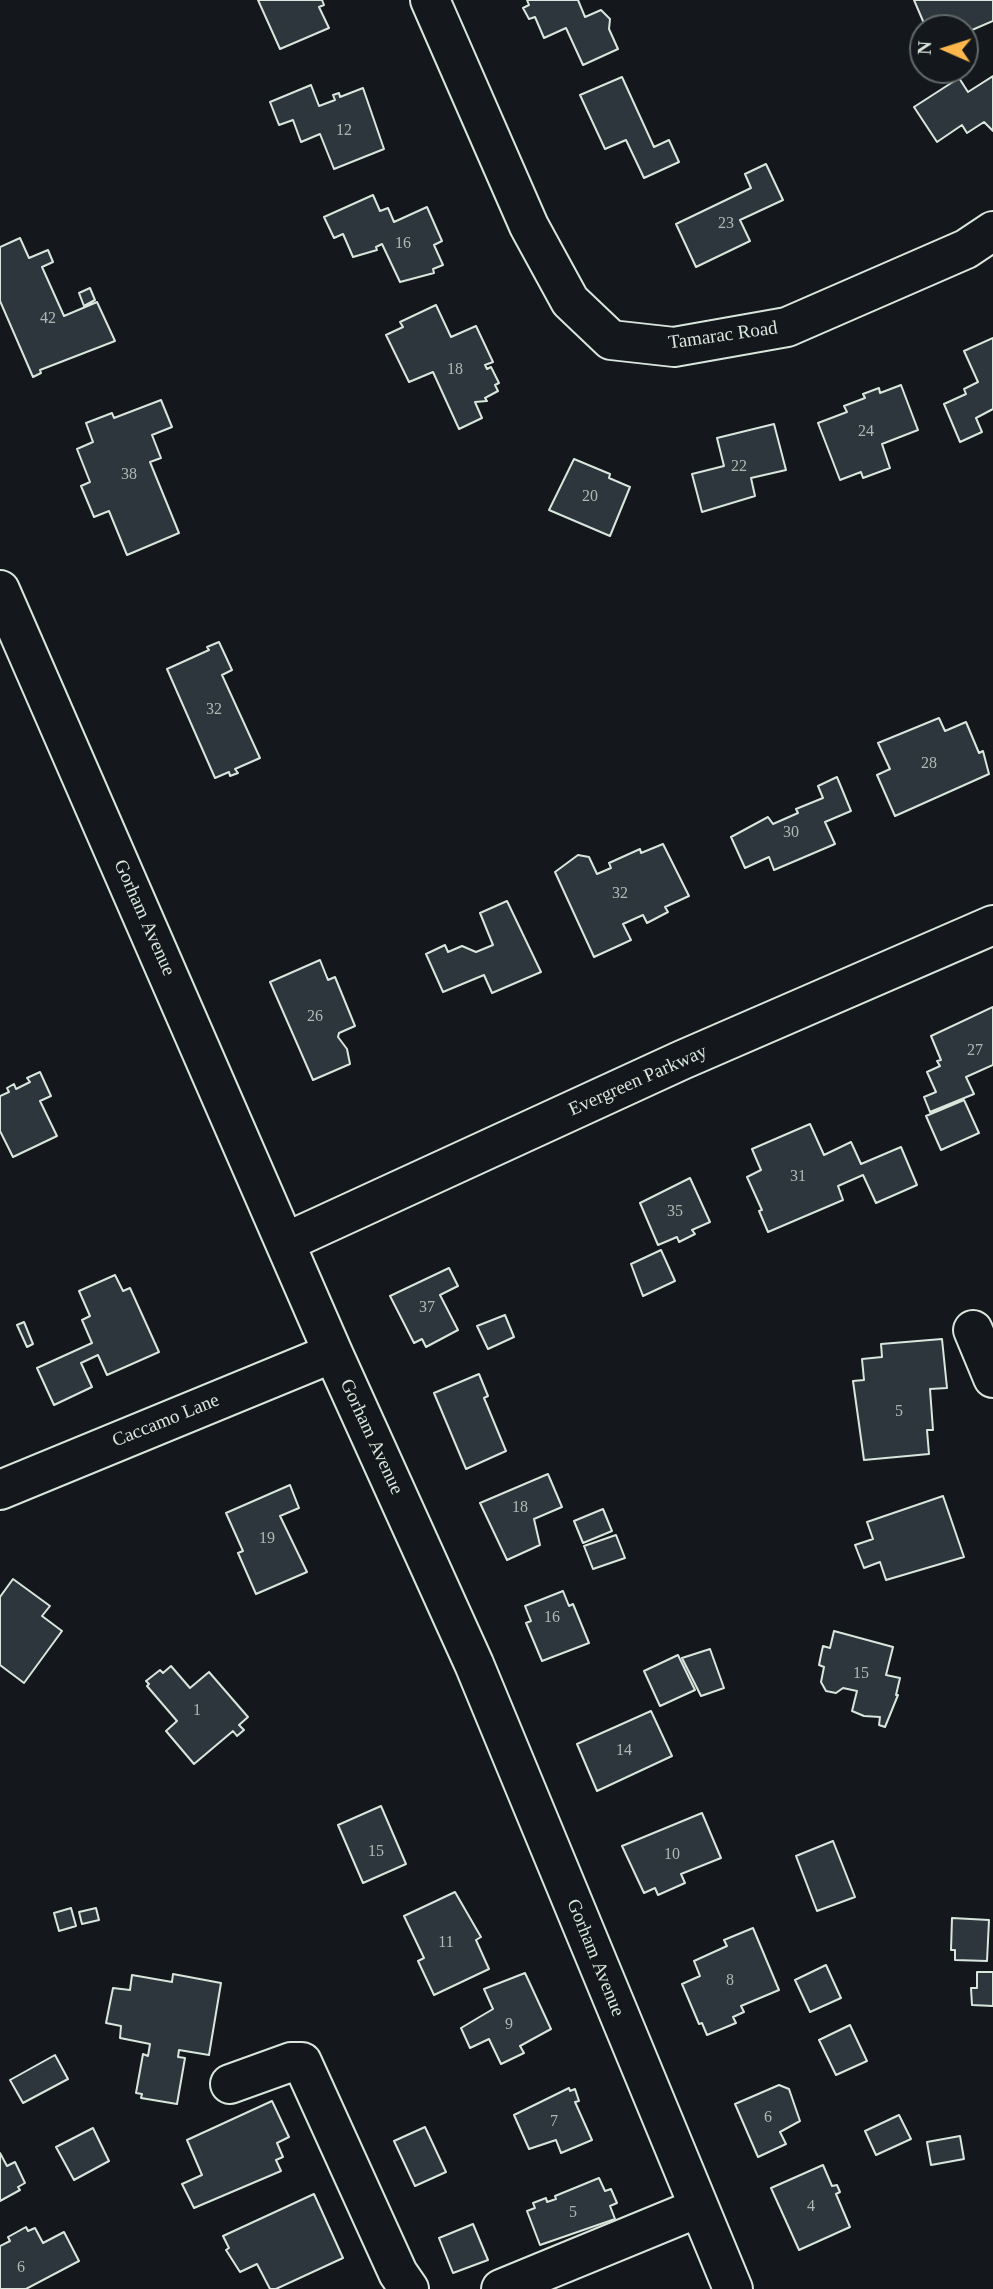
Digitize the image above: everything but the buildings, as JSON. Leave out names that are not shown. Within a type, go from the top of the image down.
[{"type":"street","name":"Tamarac Road","points":[[430,0],[529,226],[570,301],[611,340],[674,346],[787,327],[966,248],[993,231]]},
{"type":"street","name":"Gorham Avenue","points":[[0,590],[333,1353],[474,1664],[733,2289]]},
{"type":"street","name":"Evergreen Parkway","points":[[286,1242],[682,1060],[993,925]]},
{"type":"street","points":[[973,1330],[993,1378]]},
{"type":"street","name":"Caccamo Lane","points":[[0,1490],[333,1353]]},
{"type":"street","points":[[230,2084],[291,2062],[302,2062],[398,2273],[409,2289]]},
{"type":"street","points":[[501,2289],[698,2208]]}]
